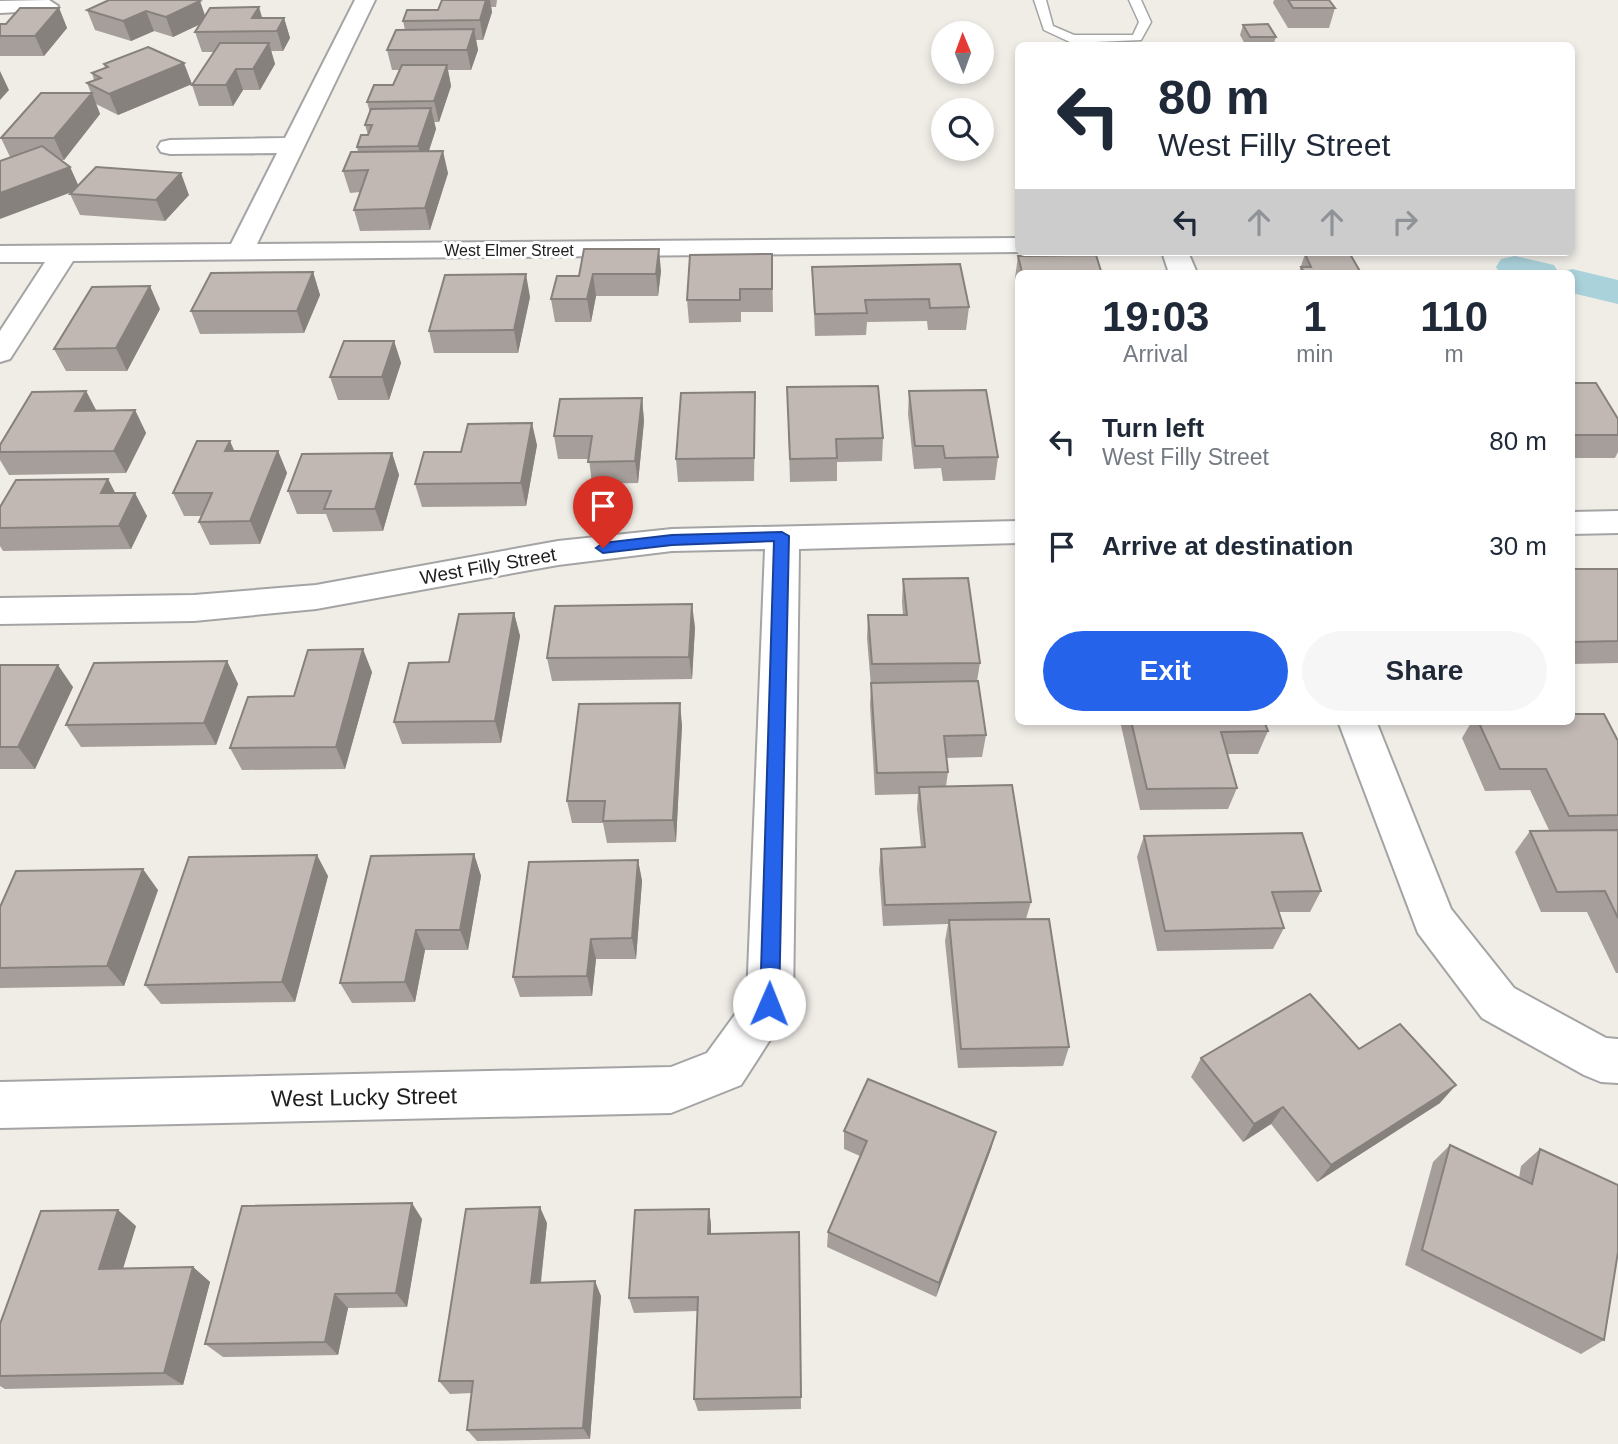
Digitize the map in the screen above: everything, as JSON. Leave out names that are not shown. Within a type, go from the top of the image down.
[{"type":"street","points":[[240,253],[365,0]]},
{"type":"street","points":[[0,7],[48,6]]},
{"type":"street","points":[[170,147],[293,145]]},
{"type":"street","name":"West Elmer Street","points":[[0,254],[1015,246]]},
{"type":"street","points":[[0,353],[64,254]]},
{"type":"street","points":[[1575,523],[1618,522]]},
{"type":"street","name":"West Filly Street","points":[[0,611],[194,608],[316,597],[558,553],[672,540],[1015,532]]},
{"type":"street","name":"West Lucky Street","points":[[0,1105],[671,1090],[724,1069],[769,1004],[782,536]]},
{"type":"street","points":[[1359,725],[1433,920],[1498,1003],[1601,1060],[1618,1062]]},
{"type":"lane","points":[[1040,0],[1048,29],[1072,39],[1137,38],[1145,22],[1135,0]]},
{"type":"building","points":[[109,0],[200,1],[166,17],[146,11],[123,21],[87,10]]},
{"type":"building","points":[[442,0],[486,0],[480,20],[403,21],[407,10],[438,10]]},
{"type":"building","points":[[1288,0],[1329,0],[1335,8],[1293,8]]},
{"type":"building","points":[[259,7],[252,18],[284,18],[277,31],[195,32],[210,8]]},
{"type":"building","points":[[20,8],[59,8],[35,36],[0,36],[0,24],[6,24]]},
{"type":"building","points":[[1268,24],[1276,37],[1250,37],[1243,25]]},
{"type":"building","points":[[474,29],[467,50],[387,50],[396,30]]},
{"type":"building","points":[[220,43],[269,43],[253,69],[236,69],[226,85],[192,85]]},
{"type":"building","points":[[148,47],[184,63],[109,94],[87,83],[101,78],[92,73],[108,67],[104,64]]},
{"type":"building","points":[[402,65],[447,65],[434,101],[367,102],[374,85],[393,85]]},
{"type":"building","points":[[41,93],[92,93],[54,138],[1,138]]},
{"type":"building","points":[[431,108],[418,146],[357,147],[361,135],[368,135],[372,125],[365,125],[371,109]]},
{"type":"building","points":[[42,146],[70,167],[0,193],[0,161]]},
{"type":"building","points":[[443,151],[425,208],[354,210],[368,170],[343,171],[351,152]]},
{"type":"building","points":[[96,167],[181,173],[156,200],[70,194]]},
{"type":"building","points":[[584,249],[659,249],[656,274],[593,274],[587,299],[551,299],[557,276],[579,276]]},
{"type":"building","points":[[772,254],[772,289],[740,289],[740,300],[687,300],[690,255]]},
{"type":"building","points":[[1018,256],[1096,256],[1101,270],[1022,270]]},
{"type":"building","points":[[1306,256],[1351,256],[1359,270],[1303,270],[1301,267],[1311,267]]},
{"type":"building","points":[[960,264],[969,307],[930,308],[929,299],[865,300],[867,313],[815,314],[812,267]]},
{"type":"building","points":[[313,272],[297,311],[191,311],[211,273]]},
{"type":"building","points":[[526,274],[514,330],[429,331],[445,275]]},
{"type":"building","points":[[150,286],[116,348],[54,349],[92,287]]},
{"type":"building","points":[[344,341],[394,341],[382,377],[330,377]]},
{"type":"building","points":[[1575,383],[1596,383],[1618,419],[1618,435],[1575,435]]},
{"type":"building","points":[[878,386],[883,438],[836,439],[837,458],[790,459],[787,387]]},
{"type":"building","points":[[986,390],[998,457],[945,458],[943,446],[915,446],[909,391]]},
{"type":"building","points":[[86,391],[75,411],[135,410],[114,451],[0,452],[0,445],[32,392]]},
{"type":"building","points":[[755,392],[754,458],[676,459],[681,393]]},
{"type":"building","points":[[642,398],[635,461],[588,462],[592,436],[554,436],[560,399]]},
{"type":"building","points":[[532,423],[521,483],[415,484],[424,452],[461,452],[468,424]]},
{"type":"building","points":[[197,441],[230,441],[225,451],[278,451],[250,521],[199,522],[212,493],[173,493]]},
{"type":"building","points":[[392,453],[375,509],[324,509],[331,491],[288,491],[302,454]]},
{"type":"building","points":[[108,479],[101,493],[135,493],[119,526],[0,528],[0,507],[16,480]]},
{"type":"building","points":[[1575,569],[1618,569],[1618,641],[1575,642]]},
{"type":"building","points":[[968,578],[980,663],[872,664],[868,615],[907,615],[903,579]]},
{"type":"building","points":[[692,604],[689,657],[547,658],[555,606]]},
{"type":"building","points":[[514,613],[495,721],[394,722],[409,663],[449,662],[459,614]]},
{"type":"building","points":[[363,649],[336,747],[230,748],[248,697],[294,696],[308,650]]},
{"type":"building","points":[[227,661],[204,723],[66,725],[94,663]]},
{"type":"building","points":[[0,665],[58,665],[18,747],[0,747]]},
{"type":"building","points":[[978,681],[986,735],[944,736],[948,772],[877,773],[871,683]]},
{"type":"building","points":[[680,703],[673,820],[603,821],[605,801],[567,801],[579,704]]},
{"type":"building","points":[[1575,714],[1604,714],[1618,741],[1618,815],[1569,816],[1546,769],[1500,769],[1480,725],[1575,725]]},
{"type":"building","points":[[1132,725],[1266,725],[1268,731],[1221,732],[1237,788],[1147,789]]},
{"type":"building","points":[[1012,785],[1031,902],[885,905],[881,849],[925,847],[919,787]]},
{"type":"building","points":[[1618,830],[1618,918],[1605,891],[1557,892],[1530,831]]},
{"type":"building","points":[[1302,833],[1321,891],[1272,892],[1284,928],[1165,931],[1144,836]]},
{"type":"building","points":[[474,854],[460,930],[416,930],[405,982],[340,983],[371,856]]},
{"type":"building","points":[[317,855],[282,982],[145,985],[189,857]]},
{"type":"building","points":[[638,860],[632,938],[591,939],[587,976],[513,977],[529,862]]},
{"type":"building","points":[[143,869],[107,966],[0,968],[0,907],[16,871]]},
{"type":"building","points":[[1049,919],[1069,1047],[961,1049],[949,920]]},
{"type":"building","points":[[1310,994],[1359,1049],[1400,1024],[1456,1085],[1331,1165],[1283,1107],[1254,1124],[1201,1058]]},
{"type":"building","points":[[868,1079],[996,1132],[939,1283],[828,1232],[867,1141],[844,1131]]},
{"type":"building","points":[[1450,1145],[1532,1184],[1540,1149],[1618,1185],[1618,1252],[1604,1340],[1422,1250]]},
{"type":"building","points":[[412,1203],[396,1293],[335,1294],[325,1342],[205,1344],[242,1206]]},
{"type":"building","points":[[540,1207],[531,1283],[595,1281],[583,1428],[467,1430],[473,1381],[439,1381],[466,1209]]},
{"type":"building","points":[[709,1209],[708,1234],[799,1232],[801,1397],[694,1399],[698,1297],[629,1298],[635,1210]]},
{"type":"building","points":[[118,1210],[99,1269],[193,1267],[164,1373],[0,1376],[0,1324],[41,1211]]},
{"type":"waterway","points":[[1515,267],[1528,270]]},
{"type":"waterway","points":[[1575,282],[1618,292]]},
{"type":"route","points":[[603,548],[672,540],[782,536],[769,1004]]}]
